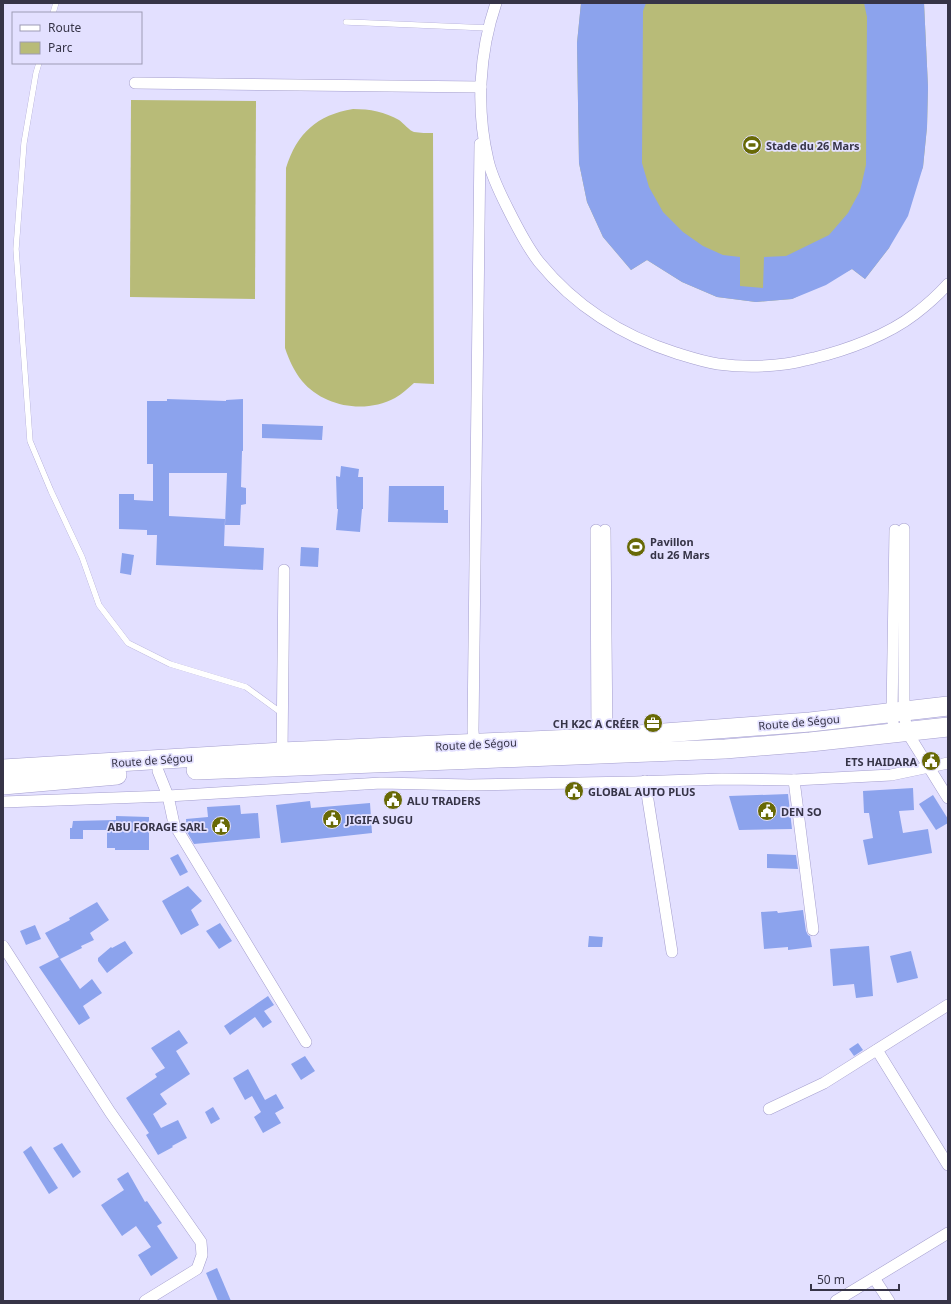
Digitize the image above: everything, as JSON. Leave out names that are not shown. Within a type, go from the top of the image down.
[{"type":"highway","name":"Route de Ségou","points":[[3,785],[158,771],[474,752],[602,746],[948,706]]},
{"type":"highway","name":"Route de Ségou","points":[[602,746],[725,749],[948,727]]},
{"type":"highway","name":"Route de Ségou","points":[[3,769],[282,752],[474,752]]},
{"type":"street","points":[[474,752],[473,730],[481,71],[489,28],[496,3]]},
{"type":"street","points":[[135,84],[481,88]]},
{"type":"street","points":[[481,106],[482,128],[488,161],[499,193],[538,261],[565,289],[594,314],[627,334],[659,348],[718,364],[754,366],[786,364],[832,354],[890,330],[914,315],[948,284]]},
{"type":"street","points":[[600,530],[602,746]]},
{"type":"street","points":[[900,530],[898,712],[900,732],[929,768],[948,798]]},
{"type":"street","points":[[282,752],[284,570]]},
{"type":"street","points":[[3,802],[168,796],[381,783],[470,785],[722,779],[794,780],[891,775],[948,764]]},
{"type":"street","points":[[158,771],[168,796],[174,824],[306,1042]]},
{"type":"street","points":[[794,780],[813,930]]},
{"type":"street","points":[[645,781],[672,952]]},
{"type":"street","points":[[3,946],[110,1112],[200,1242],[202,1255],[197,1268],[150,1300]]},
{"type":"street","points":[[769,1109],[824,1083],[948,1005]]},
{"type":"street","points":[[878,1050],[948,1165]]},
{"type":"street","points":[[836,1301],[948,1233]]},
{"type":"street","points":[[874,1278],[889,1301]]},
{"type":"lane","points":[[346,22],[489,28]]},
{"type":"lane","points":[[39,64],[24,143],[16,249],[30,441],[51,491],[82,557],[99,605],[128,643],[170,664],[246,687],[283,714]]},
{"type":"green space","name":"Stade du 26 Mars","points":[[581,3],[924,3],[928,87],[927,127],[923,167],[889,248],[865,279],[852,269],[792,299],[756,302],[717,297],[682,282],[647,260],[631,270],[603,237],[587,202],[579,163],[577,43]]},
{"type":"green space","points":[[131,100],[256,101],[255,299],[130,297]]},
{"type":"green space","points":[[353,109],[371,110],[383,113],[399,120],[414,132],[433,133],[434,384],[414,383],[395,398],[371,406],[358,407],[333,402],[311,390],[302,381],[297,373],[285,348],[286,168],[296,145],[310,128],[329,116]]},
{"type":"building","points":[[581,3],[646,3],[643,11],[642,163],[649,187],[663,212],[683,232],[703,246],[723,255],[740,257],[740,286],[763,288],[764,257],[786,256],[829,235],[848,213],[860,191],[866,165],[867,17],[864,3],[924,3],[928,87],[927,127],[923,167],[908,216],[889,248],[865,279],[852,269],[826,285],[792,299],[756,302],[717,297],[682,282],[647,260],[631,270],[603,237],[587,202],[579,163],[577,43]]},
{"type":"building","points":[[167,399],[226,401],[243,399],[241,487],[246,488],[246,504],[241,505],[240,525],[225,525],[227,473],[169,473],[169,516],[225,519],[224,546],[264,548],[263,570],[156,565],[157,535],[147,535],[147,530],[119,529],[119,494],[134,494],[134,500],[153,501],[153,464],[147,464],[147,401],[167,401]]},
{"type":"building","points":[[262,424],[323,426],[322,440],[262,438]]},
{"type":"building","points":[[341,466],[359,469],[358,477],[363,477],[363,509],[360,532],[336,530],[338,509],[336,476],[340,477]]},
{"type":"building","points":[[389,486],[444,486],[444,510],[448,510],[448,523],[388,522]]},
{"type":"building","points":[[301,547],[319,548],[318,567],[300,566]]},
{"type":"building","points":[[122,553],[134,555],[131,575],[120,573]]},
{"type":"building","points":[[913,788],[914,810],[899,811],[903,833],[928,829],[932,853],[868,865],[863,840],[873,838],[869,813],[864,813],[863,791]]},
{"type":"building","points":[[788,794],[792,829],[739,830],[729,796]]},
{"type":"building","points":[[933,795],[948,819],[948,823],[936,830],[919,804]]},
{"type":"building","points":[[310,801],[311,808],[370,803],[372,833],[281,843],[276,805]]},
{"type":"building","points":[[240,805],[241,814],[258,813],[260,838],[194,844],[187,832],[186,819],[208,817],[207,807]]},
{"type":"building","points":[[116,816],[149,817],[149,850],[115,850],[115,848],[107,848],[107,830],[83,830],[83,839],[70,839],[70,828],[72,828],[73,821],[116,820]]},
{"type":"building","points":[[178,854],[188,872],[180,876],[170,858]]},
{"type":"building","points":[[767,854],[796,855],[798,869],[767,868]]},
{"type":"building","points":[[188,886],[202,901],[191,910],[199,925],[181,935],[162,901]]},
{"type":"building","points":[[97,902],[109,920],[90,933],[94,940],[60,959],[80,989],[92,979],[102,993],[83,1006],[90,1018],[79,1025],[39,967],[59,957],[45,933],[70,920],[69,918]]},
{"type":"building","points":[[803,910],[806,931],[810,936],[812,947],[788,950],[788,947],[764,949],[761,912],[777,911],[778,913]]},
{"type":"building","points":[[220,923],[232,941],[219,949],[206,931]]},
{"type":"building","points":[[35,925],[41,939],[26,945],[20,931]]},
{"type":"building","points":[[589,936],[603,937],[602,947],[588,947]]},
{"type":"building","points":[[125,941],[133,953],[107,973],[98,961],[98,958],[111,947],[112,948]]},
{"type":"building","points":[[869,946],[873,996],[856,998],[854,984],[833,986],[830,949]]},
{"type":"building","points":[[911,951],[918,978],[897,983],[890,956]]},
{"type":"building","points":[[268,996],[274,1005],[264,1011],[272,1022],[263,1028],[255,1017],[230,1035],[224,1026]]},
{"type":"building","points":[[179,1030],[188,1043],[176,1051],[190,1074],[160,1094],[167,1104],[153,1114],[161,1128],[178,1120],[187,1138],[158,1155],[146,1135],[149,1133],[126,1098],[157,1077],[155,1074],[165,1068],[151,1048]]},
{"type":"building","points":[[858,1043],[863,1050],[854,1056],[849,1049]]},
{"type":"building","points":[[305,1056],[315,1071],[301,1080],[291,1064]]},
{"type":"building","points":[[248,1069],[265,1100],[276,1094],[284,1108],[275,1113],[281,1123],[263,1133],[254,1117],[261,1112],[252,1096],[245,1100],[233,1078]]},
{"type":"building","points":[[213,1107],[220,1119],[211,1124],[205,1112]]},
{"type":"building","points":[[62,1143],[81,1172],[73,1178],[53,1148]]},
{"type":"building","points":[[31,1146],[58,1188],[49,1194],[23,1152]]},
{"type":"building","points":[[128,1172],[145,1202],[147,1201],[162,1223],[157,1226],[178,1258],[151,1276],[138,1255],[151,1247],[136,1226],[122,1236],[101,1205],[124,1190],[117,1179]]},
{"type":"building","points":[[217,1268],[231,1301],[218,1301],[206,1273]]},
{"type":"place","name":"Stade du 26 Mars","points":[[752,145]]},
{"type":"place","name":"Pavillon du 26 Mars","points":[[636,547]]},
{"type":"place","name":"CH K2C A CRÉER","points":[[653,723]]},
{"type":"place","name":"ETS HAIDARA","points":[[931,761]]},
{"type":"place","name":"GLOBAL AUTO PLUS","points":[[574,791]]},
{"type":"place","name":"ALU TRADERS","points":[[393,800]]},
{"type":"place","name":"DEN SO","points":[[767,811]]},
{"type":"place","name":"JIGIFA SUGU","points":[[332,819]]},
{"type":"place","name":"ABU FORAGE SARL","points":[[221,826]]}]
